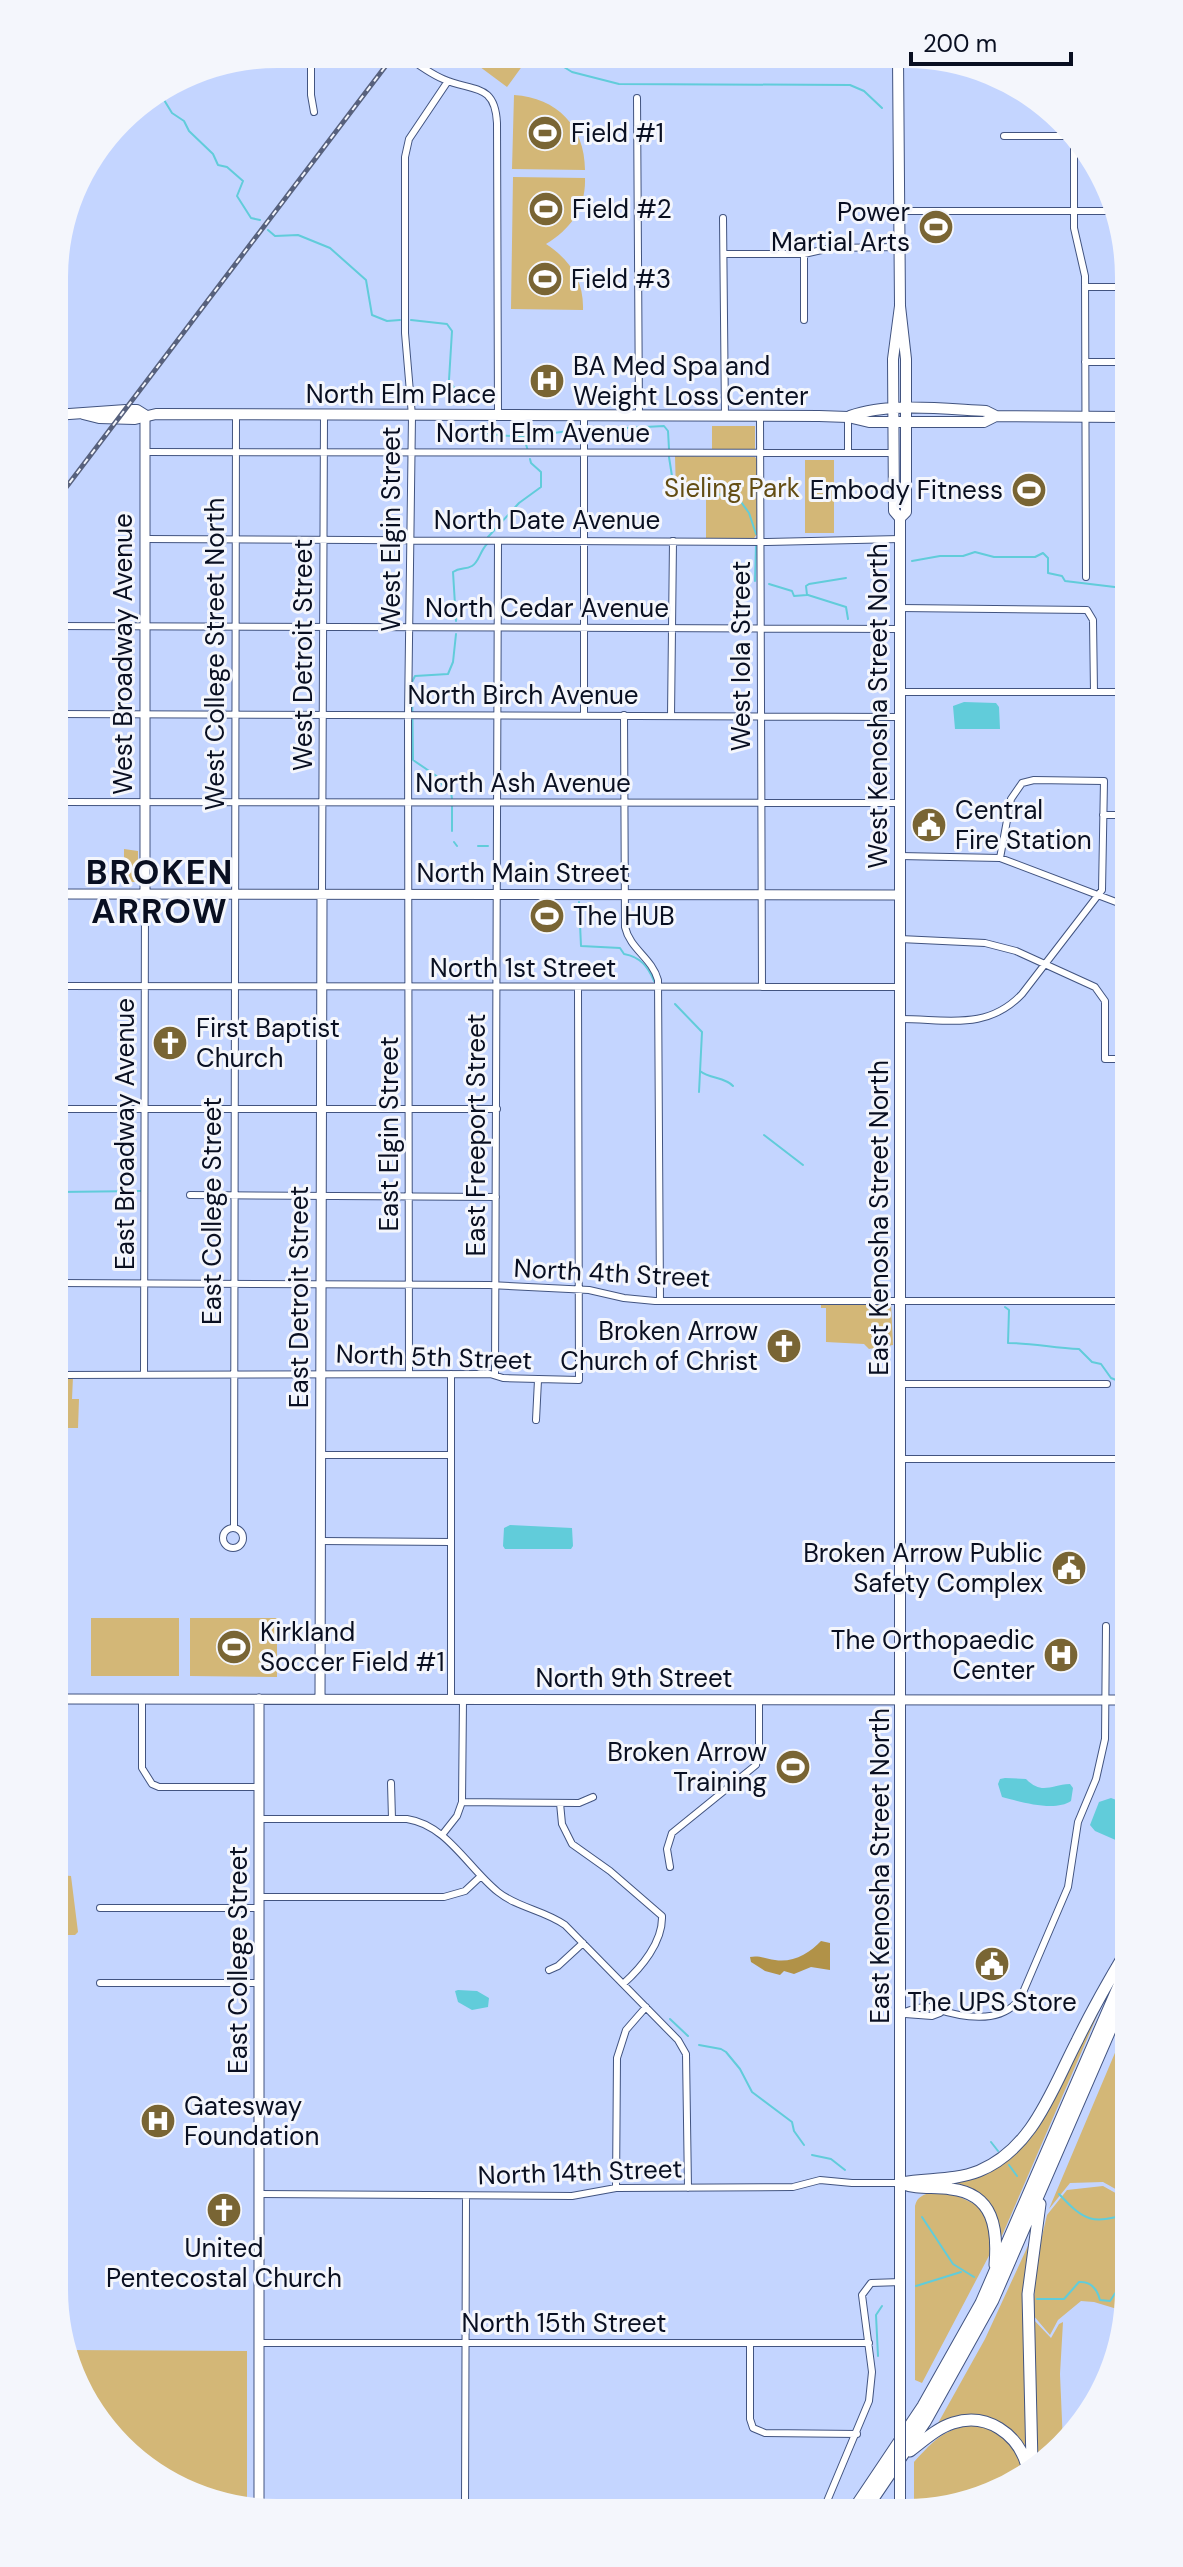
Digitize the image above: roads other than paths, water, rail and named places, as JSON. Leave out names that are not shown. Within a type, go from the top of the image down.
[{"type":"highway","points":[[901,2183],[966,2176],[993,2165],[1015,2148],[1037,2119],[1115,1970]]},
{"type":"highway","points":[[861,2499],[923,2406],[966,2331],[994,2274],[1115,1995]]},
{"type":"highway","points":[[873,2499],[902,2457],[976,2332],[1013,2257],[1115,2019]]},
{"type":"highway","points":[[901,2183],[914,2188],[958,2190],[982,2204],[997,2234],[994,2274]]},
{"type":"highway","points":[[1032,2456],[1028,2294],[1043,2187]]},
{"type":"highway","points":[[902,2457],[944,2427],[979,2421],[1009,2435],[1025,2461]]},
{"type":"main road","name":"West Kenosha Street North","points":[[898,68],[900,306],[906,359],[906,512],[900,518]]},
{"type":"main road","name":"West Kenosha Street North","points":[[900,306],[893,359],[894,511],[900,518],[900,895]]},
{"type":"main road","name":"North Elm Place","points":[[68,415],[137,410],[145,415],[848,417],[893,423],[984,422],[996,416]]},
{"type":"main road","name":"North Elm Place","points":[[848,417],[869,410],[1115,417]]},
{"type":"main road","points":[[900,895],[900,943]]},
{"type":"main road","name":"East Kenosha Street North","points":[[900,943],[900,2499]]},
{"type":"street","points":[[311,68],[314,112]]},
{"type":"street","points":[[426,68],[448,81],[489,95],[497,113],[498,416]]},
{"type":"street","name":"West Elgin Street","points":[[409,895],[412,416],[405,333],[405,151],[411,134],[448,81]]},
{"type":"street","points":[[637,98],[639,417]]},
{"type":"street","points":[[1004,136],[1060,136]]},
{"type":"street","points":[[1074,153],[1076,239],[1084,267],[1085,287],[1086,577]]},
{"type":"street","points":[[899,211],[1104,211]]},
{"type":"street","points":[[723,218],[725,417]]},
{"type":"street","points":[[724,254],[804,254],[831,248],[899,247]]},
{"type":"street","points":[[804,254],[804,320]]},
{"type":"street","points":[[1085,287],[1115,287]]},
{"type":"street","points":[[1085,362],[1115,362]]},
{"type":"street","name":"West Broadway Avenue","points":[[145,415],[145,894]]},
{"type":"street","name":"West College Street North","points":[[234,894],[236,415]]},
{"type":"street","name":"West Detroit Street","points":[[322,894],[324,416]]},
{"type":"street","points":[[584,416],[584,715]]},
{"type":"street","name":"West Iola Street","points":[[760,417],[762,987]]},
{"type":"street","points":[[848,417],[848,453]]},
{"type":"street","name":"North Elm Avenue","points":[[145,452],[894,453]]},
{"type":"street","name":"North Date Avenue","points":[[145,539],[762,542],[900,539]]},
{"type":"street","name":"East Freeport Street","points":[[495,1375],[498,541]]},
{"type":"street","points":[[671,716],[673,541]]},
{"type":"street","points":[[900,608],[1087,610],[1091,612],[1093,620],[1094,692]]},
{"type":"street","name":"North Cedar Avenue","points":[[68,626],[900,629]]},
{"type":"street","points":[[901,692],[1115,692]]},
{"type":"street","name":"North Birch Avenue","points":[[68,714],[900,717]]},
{"type":"street","points":[[624,715],[627,934],[632,945],[655,970],[658,987],[660,1300]]},
{"type":"street","points":[[901,1019],[969,1020],[994,1016],[1022,994],[1103,885],[1104,781],[1030,780],[1022,783],[1013,792],[1000,858]]},
{"type":"street","name":"North Ash Avenue","points":[[68,802],[900,803]]},
{"type":"street","points":[[1103,815],[1115,815]]},
{"type":"street","points":[[900,856],[1000,858],[1115,902]]},
{"type":"street","name":"North Main Street","points":[[68,894],[900,895]]},
{"type":"street","name":"East Broadway Avenue","points":[[144,1374],[145,894]]},
{"type":"street","name":"East College Street","points":[[234,894],[234,1528]]},
{"type":"street","name":"East Detroit Street","points":[[320,1699],[322,894]]},
{"type":"street","name":"East Elgin Street","points":[[409,895],[409,1374]]},
{"type":"street","points":[[900,943],[981,942],[1016,951],[1095,987],[1103,994],[1105,1059],[1115,1059]]},
{"type":"street","name":"North 1st Street","points":[[68,986],[900,987]]},
{"type":"street","points":[[578,988],[580,1289]]},
{"type":"street","points":[[68,1109],[497,1109]]},
{"type":"street","points":[[190,1195],[496,1197]]},
{"type":"street","name":"North 4th Street","points":[[68,1283],[496,1286],[580,1289],[632,1300],[1115,1301]]},
{"type":"street","name":"North 5th Street","points":[[68,1375],[451,1374],[579,1380],[580,1289]]},
{"type":"street","points":[[451,1374],[451,1700]]},
{"type":"street","points":[[536,1420],[538,1380]]},
{"type":"street","points":[[902,1384],[1107,1384]]},
{"type":"street","points":[[320,1455],[451,1455]]},
{"type":"street","points":[[902,1459],[1115,1459]]},
{"type":"street","points":[[321,1541],[451,1542]]},
{"type":"street","points":[[901,2013],[916,2008],[932,2008],[940,2013],[991,2016],[1013,2007],[1021,1997],[1068,1887],[1078,1822],[1103,1758],[1106,1626]]},
{"type":"street","name":"North 9th Street","points":[[68,1699],[1115,1700]]},
{"type":"street","points":[[142,1699],[142,1768],[152,1784],[159,1787],[260,1787]]},
{"type":"street","name":"East College Street","points":[[259,1699],[259,2498]]},
{"type":"street","points":[[442,1835],[457,1816],[462,1802],[463,1700]]},
{"type":"street","points":[[670,1867],[667,1849],[672,1833],[756,1765],[759,1700]]},
{"type":"street","points":[[391,1783],[392,1819]]},
{"type":"street","points":[[462,1802],[579,1803],[593,1797]]},
{"type":"street","points":[[560,1803],[562,1824],[572,1844],[610,1871],[663,1918],[648,1956],[623,1984]]},
{"type":"street","points":[[260,1819],[392,1819],[421,1822],[442,1835],[508,1899],[561,1922],[678,2040],[686,2054],[688,2188]]},
{"type":"street","points":[[260,1897],[444,1897],[465,1891],[481,1876]]},
{"type":"street","points":[[100,1908],[260,1908]]},
{"type":"street","points":[[549,1970],[558,1966],[583,1943]]},
{"type":"street","points":[[100,1983],[260,1983]]},
{"type":"street","points":[[616,2188],[617,2058],[626,2030],[646,2007]]},
{"type":"street","name":"North 14th Street","points":[[259,2194],[581,2196],[616,2188],[793,2187],[820,2180],[901,2183]]},
{"type":"street","points":[[465,2499],[466,2196]]},
{"type":"street","points":[[828,2499],[869,2401],[869,2343],[862,2303],[865,2287],[876,2282],[901,2282]]},
{"type":"street","name":"North 15th Street","points":[[259,2343],[869,2343]]},
{"type":"street","points":[[750,2344],[750,2424],[757,2431],[857,2434]]},
{"type":"waterway","points":[[566,68],[619,84],[850,85],[864,91],[882,108]]},
{"type":"waterway","points":[[165,101],[172,113],[184,121],[189,131],[213,154],[218,165],[227,167],[243,181],[237,196],[251,218],[260,220]]},
{"type":"waterway","points":[[268,230],[275,236],[298,235],[330,248],[366,280],[372,315],[387,321],[400,320]]},
{"type":"waterway","points":[[411,320],[447,324],[452,331],[449,380],[466,405]]},
{"type":"waterway","points":[[588,430],[664,426],[668,431],[669,449]]},
{"type":"waterway","points":[[480,427],[486,433],[510,436],[579,430]]},
{"type":"waterway","points":[[524,438],[528,451]]},
{"type":"waterway","points":[[669,457],[674,489],[697,494],[736,495],[749,513],[756,534]]},
{"type":"waterway","points":[[488,537],[519,503],[541,487],[541,472],[530,459]]},
{"type":"waterway","points":[[456,621],[453,572],[474,564],[487,544]]},
{"type":"waterway","points":[[755,581],[756,545]]},
{"type":"waterway","points":[[912,561],[975,552],[994,557],[1035,557],[1043,553],[1048,558],[1048,573],[1062,576],[1065,581],[1115,587]]},
{"type":"waterway","points":[[769,584],[792,591],[794,596],[807,595],[806,586],[809,584],[846,578]]},
{"type":"waterway","points":[[808,595],[846,607],[848,619]]},
{"type":"waterway","points":[[452,799],[451,792],[445,789],[438,777],[413,760],[412,682],[415,676],[448,674],[453,662],[456,634]]},
{"type":"waterway","points":[[405,771],[406,762]]},
{"type":"waterway","points":[[452,806],[452,831]]},
{"type":"waterway","points":[[454,842],[457,846]]},
{"type":"waterway","points":[[478,846],[488,846]]},
{"type":"waterway","points":[[579,902],[581,946],[620,948],[624,954],[643,963],[654,981]]},
{"type":"waterway","points":[[675,1004],[702,1032],[699,1092]]},
{"type":"waterway","points":[[700,1071],[733,1086]]},
{"type":"waterway","points":[[764,1135],[803,1165]]},
{"type":"waterway","points":[[68,1192],[141,1191]]},
{"type":"waterway","points":[[1005,1307],[1009,1310],[1008,1343],[1079,1349],[1092,1362],[1101,1364],[1115,1380]]},
{"type":"waterway","points":[[670,2019],[688,2036]]},
{"type":"waterway","points":[[699,2045],[726,2052],[740,2069],[752,2092],[792,2122],[804,2145]]},
{"type":"waterway","points":[[991,2142],[998,2151]]},
{"type":"waterway","points":[[812,2155],[831,2159],[845,2170]]},
{"type":"waterway","points":[[1009,2165],[1017,2176]]},
{"type":"waterway","points":[[1059,2194],[1090,2218],[1115,2217]]},
{"type":"waterway","points":[[922,2217],[953,2264],[974,2277]]},
{"type":"waterway","points":[[916,2286],[961,2272]]},
{"type":"waterway","points":[[1037,2299],[1064,2299],[1079,2282],[1093,2286],[1100,2300],[1110,2301],[1115,2294]]},
{"type":"waterway","points":[[878,2356],[876,2315],[882,2306]]},
{"type":"railway","points":[[68,485],[384,68]]},
{"type":"place","name":"Field #1","points":[[545,133]]},
{"type":"place","name":"Field #2","points":[[546,209]]},
{"type":"place","name":"Power Martial Arts","points":[[936,227]]},
{"type":"place","name":"Field #3","points":[[545,279]]},
{"type":"place","name":"BA Med Spa and Weight Loss Center","points":[[547,381]]},
{"type":"place","name":"Embody Fitness","points":[[1029,490]]},
{"type":"place","name":"Central Fire Station","points":[[929,825]]},
{"type":"place","name":"The HUB","points":[[547,916]]},
{"type":"place","name":"First Baptist Church","points":[[170,1043]]},
{"type":"place","name":"Broken Arrow Church of Christ","points":[[784,1346]]},
{"type":"place","name":"Broken Arrow Public Safety Complex","points":[[1069,1568]]},
{"type":"place","name":"Kirkland Soccer Field #1","points":[[234,1647]]},
{"type":"place","name":"The Orthopaedic Center","points":[[1061,1655]]},
{"type":"place","name":"Broken Arrow Training","points":[[793,1767]]},
{"type":"place","name":"The UPS Store","points":[[992,1964]]},
{"type":"place","name":"Gatesway Foundation","points":[[158,2121]]},
{"type":"place","name":"United Pentecostal Church","points":[[224,2210]]},
{"type":"district","name":"BROKEN ARROW","points":[[160,892]]},
{"type":"park label","name":"Sieling Park","points":[[732,488]]}]
